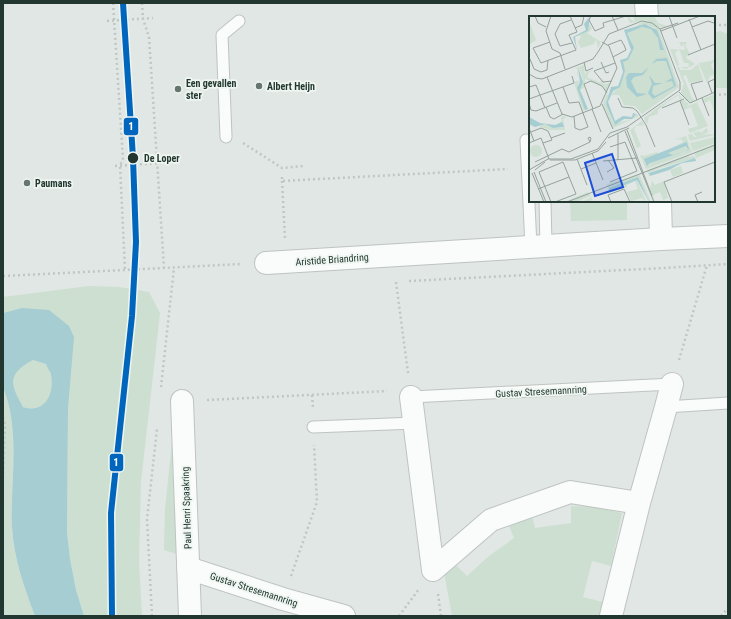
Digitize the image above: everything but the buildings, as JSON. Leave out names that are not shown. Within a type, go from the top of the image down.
[{"type":"street","points":[[646,3],[647,16]]},
{"type":"street","points":[[660,202],[661,239]]},
{"type":"street","name":"Aristide Briandring","points":[[276,262],[728,236]]},
{"type":"street","points":[[610,616],[672,384]]},
{"type":"street","points":[[410,394],[415,423],[433,570]]},
{"type":"street","name":"Paul Henri Spaakring","points":[[182,401],[190,616]]},
{"type":"street","points":[[433,570],[491,520],[570,492],[639,503]]},
{"type":"street","name":"Gustav Stresemannring","points":[[188,568],[283,599],[344,616]]},
{"type":"lane","points":[[226,137],[222,35],[239,22]]},
{"type":"lane","points":[[526,140],[529,175]]},
{"type":"lane","points":[[533,202],[539,246]]},
{"type":"lane","points":[[539,246],[545,202]]},
{"type":"lane","name":"Gustav Stresemannring","points":[[410,394],[672,384]]},
{"type":"lane","points":[[666,407],[728,404]]},
{"type":"lane","points":[[313,427],[415,423]]},
{"type":"path","points":[[113,3],[122,160],[120,165],[125,270]]},
{"type":"path","points":[[142,3],[143,18],[149,37],[164,268]]},
{"type":"path","points":[[107,21],[153,18]]},
{"type":"path","points":[[715,25],[728,25]]},
{"type":"path","points":[[715,95],[728,94]]},
{"type":"path","points":[[226,137],[245,144],[282,168],[304,166]]},
{"type":"path","points":[[115,166],[161,163]]},
{"type":"path","points":[[3,276],[276,262],[282,179],[528,168]]},
{"type":"path","points":[[672,384],[707,265]]},
{"type":"path","points":[[182,401],[312,395],[410,394],[396,282]]},
{"type":"path","points":[[283,599],[317,502],[312,395]]},
{"type":"path","points":[[3,417],[5,424],[3,478]]},
{"type":"path","points":[[399,616],[433,570]]},
{"type":"path","points":[[723,616],[728,608]]},
{"type":"green space","points":[[720,31],[728,34],[728,88],[715,88],[715,33]]},
{"type":"green space","points":[[570,202],[627,202],[627,220],[571,221]]},
{"type":"green space","points":[[89,286],[119,287],[149,292],[160,313],[141,482],[139,562],[142,616],[84,616],[76,590],[67,532],[68,408],[22,308],[3,313],[3,297]]},
{"type":"green space","points":[[33,360],[46,364],[51,374],[52,382],[50,396],[47,401],[37,408],[23,407],[15,392],[13,380],[19,370]]},
{"type":"green space","points":[[3,387],[12,421],[14,456],[12,509],[13,539],[20,573],[35,616],[3,616]]},
{"type":"green space","points":[[176,403],[180,555],[164,550],[165,509]]},
{"type":"green space","points":[[571,506],[594,507],[622,513],[611,566],[592,561],[583,597],[603,602],[599,616],[452,616],[444,572],[454,563],[467,576],[489,556],[514,538],[508,524],[531,511],[535,528],[571,523]]},
{"type":"water","points":[[22,308],[49,310],[69,326],[74,337],[68,408],[67,532],[76,590],[84,616],[35,616],[20,573],[12,527],[14,456],[12,421],[3,387],[3,313]],"holes":[[[33,360],[46,364],[51,374],[52,382],[49,396],[46,401],[37,408],[23,407],[15,392],[13,380],[15,375],[19,370]]]},
{"type":"transit line","name":"1","points":[[112,616],[111,513],[132,316],[136,242],[133,158],[123,3]]},
{"type":"place","name":"Albert Heijn","points":[[259,86]]},
{"type":"place","name":"Een gevallen ster","points":[[178,89]]},
{"type":"place","name":"De Loper","points":[[133,158]]},
{"type":"place","name":"Paumans","points":[[27,183]]}]
